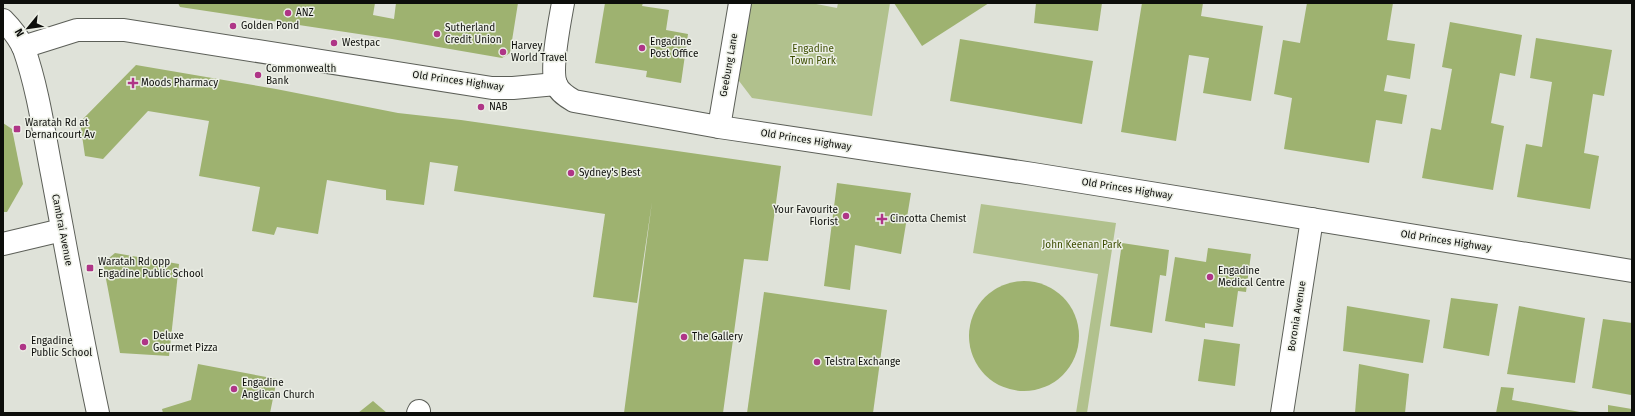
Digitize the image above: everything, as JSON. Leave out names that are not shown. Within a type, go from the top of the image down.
[{"type":"street","points":[[556,84],[555,59],[563,3]]},
{"type":"street","name":"Geebung Lane","points":[[719,127],[740,3]]},
{"type":"street","points":[[3,20],[12,28],[23,47]]},
{"type":"street","name":"Old Princes Highway","points":[[23,47],[77,30],[124,30],[492,88],[514,88],[556,84],[566,97],[574,101],[719,127],[1041,176],[1632,271]]},
{"type":"street","name":"Cambrai Avenue","points":[[23,47],[38,105],[79,325],[98,413]]},
{"type":"street","name":"Boronia Avenue","points":[[1282,413],[1312,219]]},
{"type":"street","points":[[3,244],[62,230]]},
{"type":"green space","name":"Engadine Town Park","points":[[749,3],[811,3],[837,8],[838,3],[890,3],[872,116],[752,98],[736,77]]},
{"type":"green space","name":"John Keenan Park","points":[[981,204],[1116,223],[1087,413],[1076,413],[1098,274],[973,253]]},
{"type":"building","points":[[178,3],[375,3],[373,15],[394,19],[396,3],[518,3],[510,53],[502,58],[392,39],[180,7]]},
{"type":"building","name":"Engadine Post Office","points":[[605,3],[643,3],[642,6],[669,10],[666,30],[688,34],[681,83],[646,77],[647,71],[595,63]]},
{"type":"building","points":[[894,3],[989,3],[922,46]]},
{"type":"building","points":[[1036,3],[1102,3],[1098,31],[1034,23]]},
{"type":"building","points":[[1142,3],[1203,3],[1201,16],[1263,26],[1251,101],[1203,93],[1209,58],[1189,55],[1176,141],[1121,132]]},
{"type":"building","points":[[1307,3],[1393,3],[1387,40],[1415,44],[1410,79],[1387,75],[1384,91],[1407,95],[1402,124],[1376,120],[1369,163],[1284,149],[1292,98],[1274,94],[1283,40],[1300,43]]},
{"type":"building","points":[[1450,22],[1522,35],[1515,76],[1500,73],[1491,123],[1504,126],[1493,190],[1422,178],[1431,128],[1441,130],[1452,69],[1442,67]]},
{"type":"building","points":[[1536,38],[1612,50],[1604,96],[1593,94],[1584,153],[1599,156],[1590,209],[1517,197],[1526,144],[1542,147],[1552,82],[1530,78]]},
{"type":"building","points":[[960,39],[1093,61],[1082,124],[950,101]]},
{"type":"building","points":[[136,65],[276,89],[398,113],[461,120],[781,166],[768,261],[744,259],[723,413],[624,413],[652,202],[637,303],[593,297],[605,214],[454,191],[458,166],[430,162],[424,205],[386,200],[386,190],[327,180],[318,234],[277,227],[274,235],[252,231],[260,187],[199,176],[209,121],[148,111],[103,159],[85,156],[80,122]]},
{"type":"building","points":[[3,123],[12,129],[23,184],[7,212],[3,212]]},
{"type":"building","points":[[837,183],[911,193],[901,254],[855,245],[850,290],[824,286]]},
{"type":"building","points":[[1122,243],[1169,250],[1166,276],[1160,275],[1152,333],[1110,326]]},
{"type":"building","name":"Engadine Medical Centre","points":[[1208,248],[1251,254],[1246,292],[1238,291],[1233,327],[1205,323],[1205,328],[1165,321],[1175,257],[1206,262]]},
{"type":"building","points":[[115,253],[179,264],[169,356],[120,353],[103,263]]},
{"type":"building","points":[[1024,281],[1045,285],[1055,290],[1063,297],[1070,305],[1075,315],[1079,336],[1075,357],[1070,367],[1063,375],[1055,382],[1045,387],[1024,391],[1003,387],[993,382],[985,375],[978,367],[973,357],[969,336],[973,315],[978,305],[985,297],[993,290],[1003,285]]},
{"type":"building","name":"Telstra Exchange","points":[[764,292],[887,310],[873,413],[747,413]]},
{"type":"building","points":[[1451,298],[1498,304],[1489,356],[1443,348]]},
{"type":"building","points":[[1347,306],[1430,320],[1423,363],[1343,351]]},
{"type":"building","points":[[1519,306],[1585,318],[1575,383],[1507,374]]},
{"type":"building","points":[[1603,319],[1632,323],[1631,395],[1592,388]]},
{"type":"building","points":[[1204,339],[1240,344],[1235,386],[1198,381]]},
{"type":"building","name":"Engadine Anglican Church","points":[[198,364],[277,379],[270,413],[163,413],[162,409],[191,400]]},
{"type":"building","points":[[1359,364],[1409,374],[1405,413],[1355,413]]},
{"type":"building","points":[[1501,387],[1514,388],[1512,400],[1586,413],[1496,413]]},
{"type":"building","points":[[373,401],[387,413],[358,413]]},
{"type":"building","points":[[1608,405],[1632,409],[1632,413],[1608,413]]},
{"type":"place","name":"ANZ","points":[[288,13]]},
{"type":"place","name":"Golden Pond","points":[[233,26]]},
{"type":"place","name":"Sutherland Credit Union","points":[[437,34]]},
{"type":"place","name":"Westpac","points":[[334,43]]},
{"type":"place","name":"Engadine Post Office","points":[[642,48]]},
{"type":"place","name":"Harvey World Travel","points":[[503,52]]},
{"type":"place","name":"Commonwealth Bank","points":[[258,75]]},
{"type":"place","name":"Moods Pharmacy","points":[[133,83]]},
{"type":"place","name":"NAB","points":[[481,107]]},
{"type":"place","name":"Waratah Rd at Dernancourt Av","points":[[17,129]]},
{"type":"place","name":"Sydney's Best","points":[[571,173]]},
{"type":"place","name":"Your Favourite Florist","points":[[846,216]]},
{"type":"place","name":"Cincotta Chemist","points":[[882,219]]},
{"type":"place","name":"Waratah Rd opp Engadine Public School","points":[[90,268]]},
{"type":"place","name":"Engadine Medical Centre","points":[[1210,277]]},
{"type":"place","name":"The Gallery","points":[[684,337]]},
{"type":"place","name":"Deluxe Gourmet Pizza","points":[[145,342]]},
{"type":"place","name":"Engadine Public School","points":[[23,347]]},
{"type":"place","name":"Telstra Exchange","points":[[817,362]]},
{"type":"place","name":"Engadine Anglican Church","points":[[234,389]]}]
